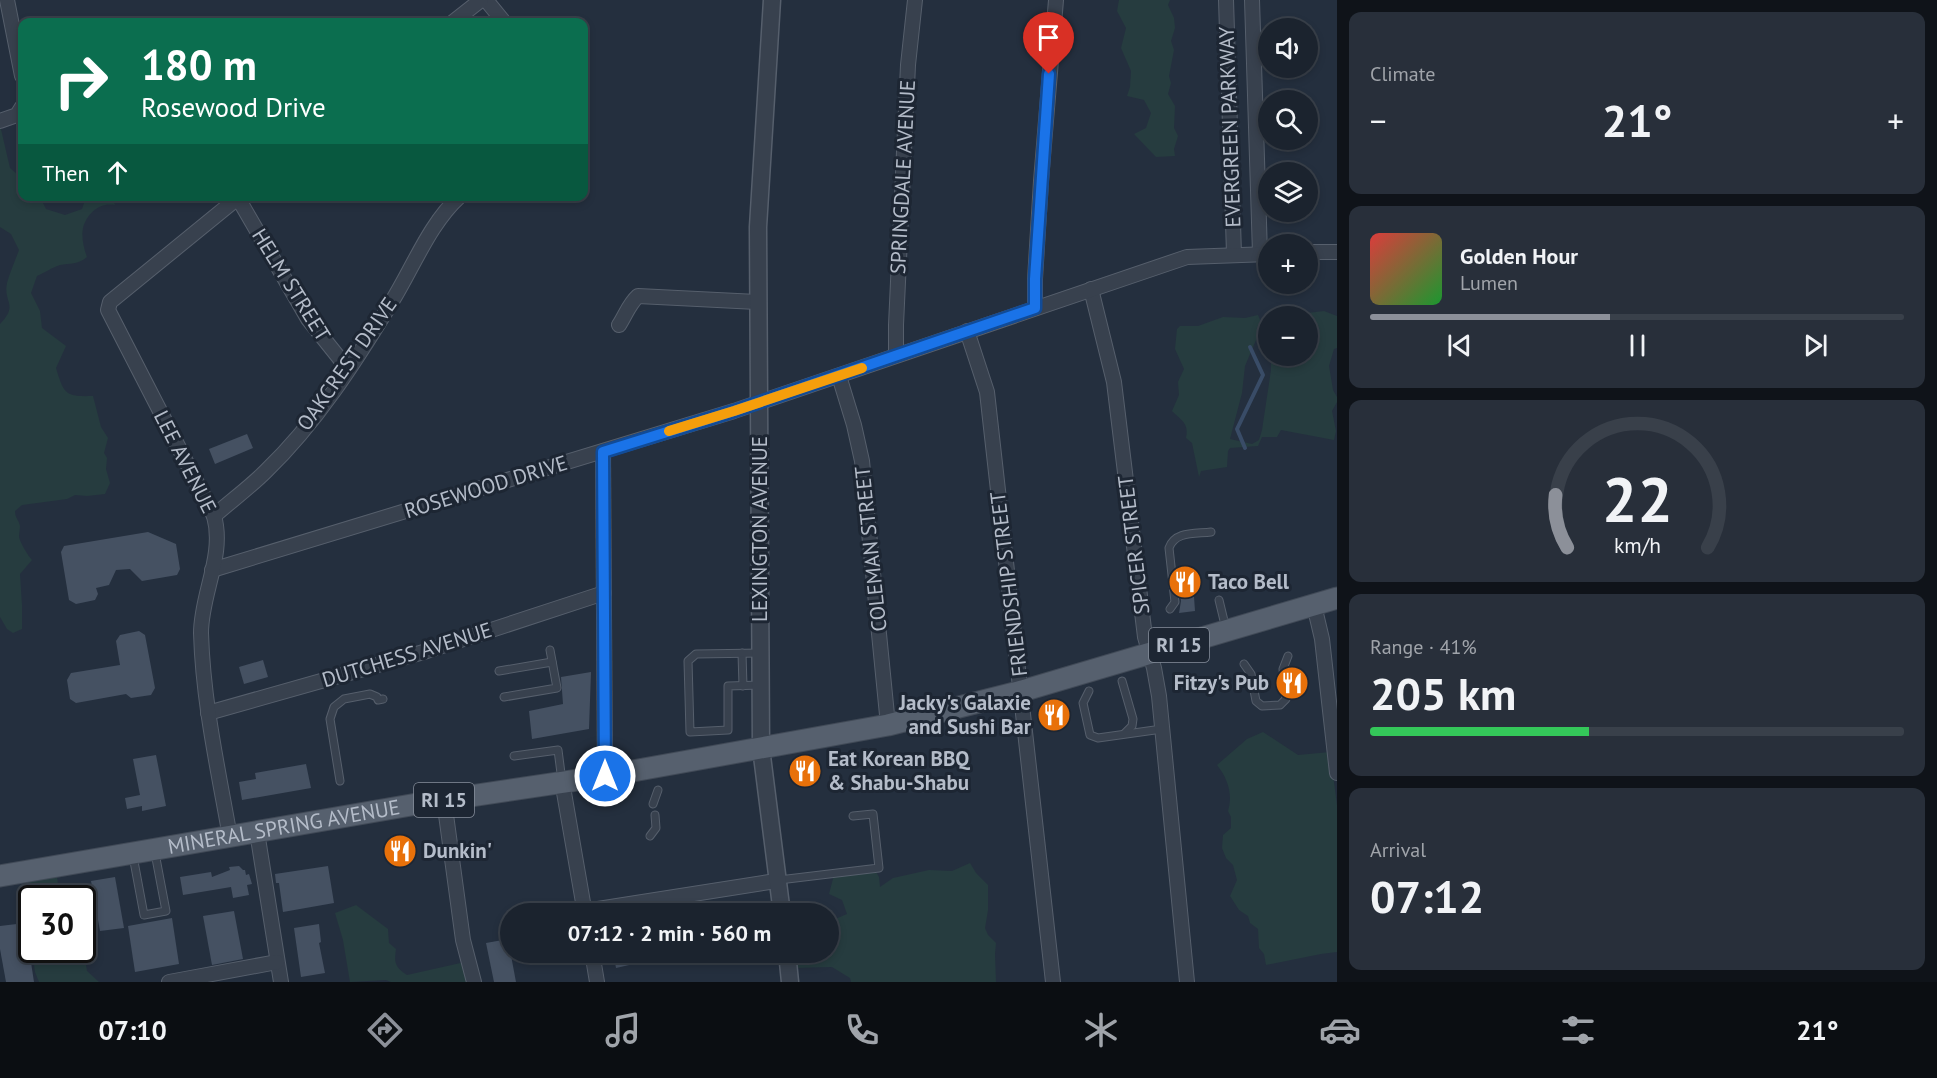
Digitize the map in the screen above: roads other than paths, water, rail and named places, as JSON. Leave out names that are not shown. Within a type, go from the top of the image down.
[{"type":"main road","name":"MINERAL SPRING AVENUE","points":[[0,876],[444,800],[605,776],[888,725],[1022,691],[1337,598]]},
{"type":"street","points":[[7,0],[18,56]]},
{"type":"street","points":[[458,18],[481,0]]},
{"type":"street","points":[[486,0],[501,18]]},
{"type":"street","name":"LEXINGTON AVENUE","points":[[772,0],[758,227],[757,302],[761,748],[780,903]]},
{"type":"street","name":"SPRINGDALE AVENUE","points":[[896,355],[908,65],[915,0]]},
{"type":"street","points":[[1035,308],[1041,182],[1056,0]]},
{"type":"street","name":"EVERGREEN PARKWAY","points":[[1226,0],[1234,254]]},
{"type":"street","name":"EVERGREEN PARKWAY","points":[[1252,0],[1263,234]]},
{"type":"street","points":[[0,121],[7,120],[18,113]]},
{"type":"street","name":"LEE AVENUE","points":[[230,837],[205,694],[201,633],[202,614],[213,570],[217,532],[214,516],[108,310],[110,302],[234,201]]},
{"type":"street","name":"HELM STREET","points":[[241,201],[308,319],[348,369]]},
{"type":"street","name":"OAKCREST DRIVE","points":[[214,516],[267,471],[328,399],[392,302],[428,239],[455,201]]},
{"type":"street","points":[[1318,252],[1337,252]]},
{"type":"street","name":"ROSEWOOD DRIVE","points":[[213,570],[759,403],[1187,257],[1258,254]]},
{"type":"street","name":"SPICER STREET","points":[[1091,289],[1114,382],[1145,637],[1151,653],[1159,696],[1187,982]]},
{"type":"street","points":[[618,325],[632,301],[638,296],[757,302]]},
{"type":"street","name":"FRIENDSHIP STREET","points":[[967,331],[987,392],[1053,982]]},
{"type":"street","name":"COLEMAN STREET","points":[[839,376],[862,461],[888,725]]},
{"type":"street","points":[[603,452],[605,776]]},
{"type":"street","name":"DUTCHESS AVENUE","points":[[208,713],[427,651],[604,593]]},
{"type":"street","points":[[1314,605],[1322,639],[1337,773]]},
{"type":"street","points":[[562,781],[584,903]]},
{"type":"street","points":[[444,800],[463,940],[474,982]]},
{"type":"street","points":[[257,832],[281,982]]},
{"type":"street","points":[[636,903],[776,881]]},
{"type":"street","points":[[169,982],[277,962]]},
{"type":"street","points":[[594,963],[597,982]]},
{"type":"street","points":[[788,963],[790,982]]},
{"type":"lane","points":[[1170,609],[1174,602],[1169,548],[1171,543],[1177,537],[1211,532]]},
{"type":"lane","points":[[1218,600],[1227,631]]},
{"type":"lane","points":[[504,697],[557,688],[550,650]]},
{"type":"lane","points":[[742,653],[743,686]]},
{"type":"lane","points":[[761,653],[696,654],[688,661],[690,732],[728,730],[728,686],[761,685]]},
{"type":"lane","points":[[1244,664],[1251,674],[1256,701],[1262,706],[1280,705],[1286,699],[1283,669],[1288,656]]},
{"type":"lane","points":[[499,671],[552,662]]},
{"type":"lane","points":[[1122,681],[1133,720],[1129,730],[1123,734]]},
{"type":"lane","points":[[1089,691],[1083,703],[1090,735],[1098,738],[1162,729]]},
{"type":"lane","points":[[340,781],[330,719],[334,707],[344,699],[370,694],[378,700],[383,699]]},
{"type":"lane","points":[[514,756],[558,750],[562,781]]},
{"type":"lane","points":[[653,804],[658,790]]},
{"type":"lane","points":[[776,881],[879,868],[873,814],[854,816]]},
{"type":"lane","points":[[650,836],[656,828],[655,815]]},
{"type":"lane","points":[[133,853],[144,915],[166,911],[154,849]]},
{"type":"waterway","points":[[1245,448],[1237,429],[1263,375],[1250,347]]},
{"type":"place","name":"Taco Bell","points":[[1185,582]]},
{"type":"place","name":"Fitzy's Pub","points":[[1292,683]]},
{"type":"place","name":"Jacky's Galaxie and Sushi Bar","points":[[1054,715]]},
{"type":"place","name":"Eat Korean BBQ & Shabu-Shabu","points":[[805,771]]},
{"type":"place","name":"Dunkin'","points":[[400,851]]}]
